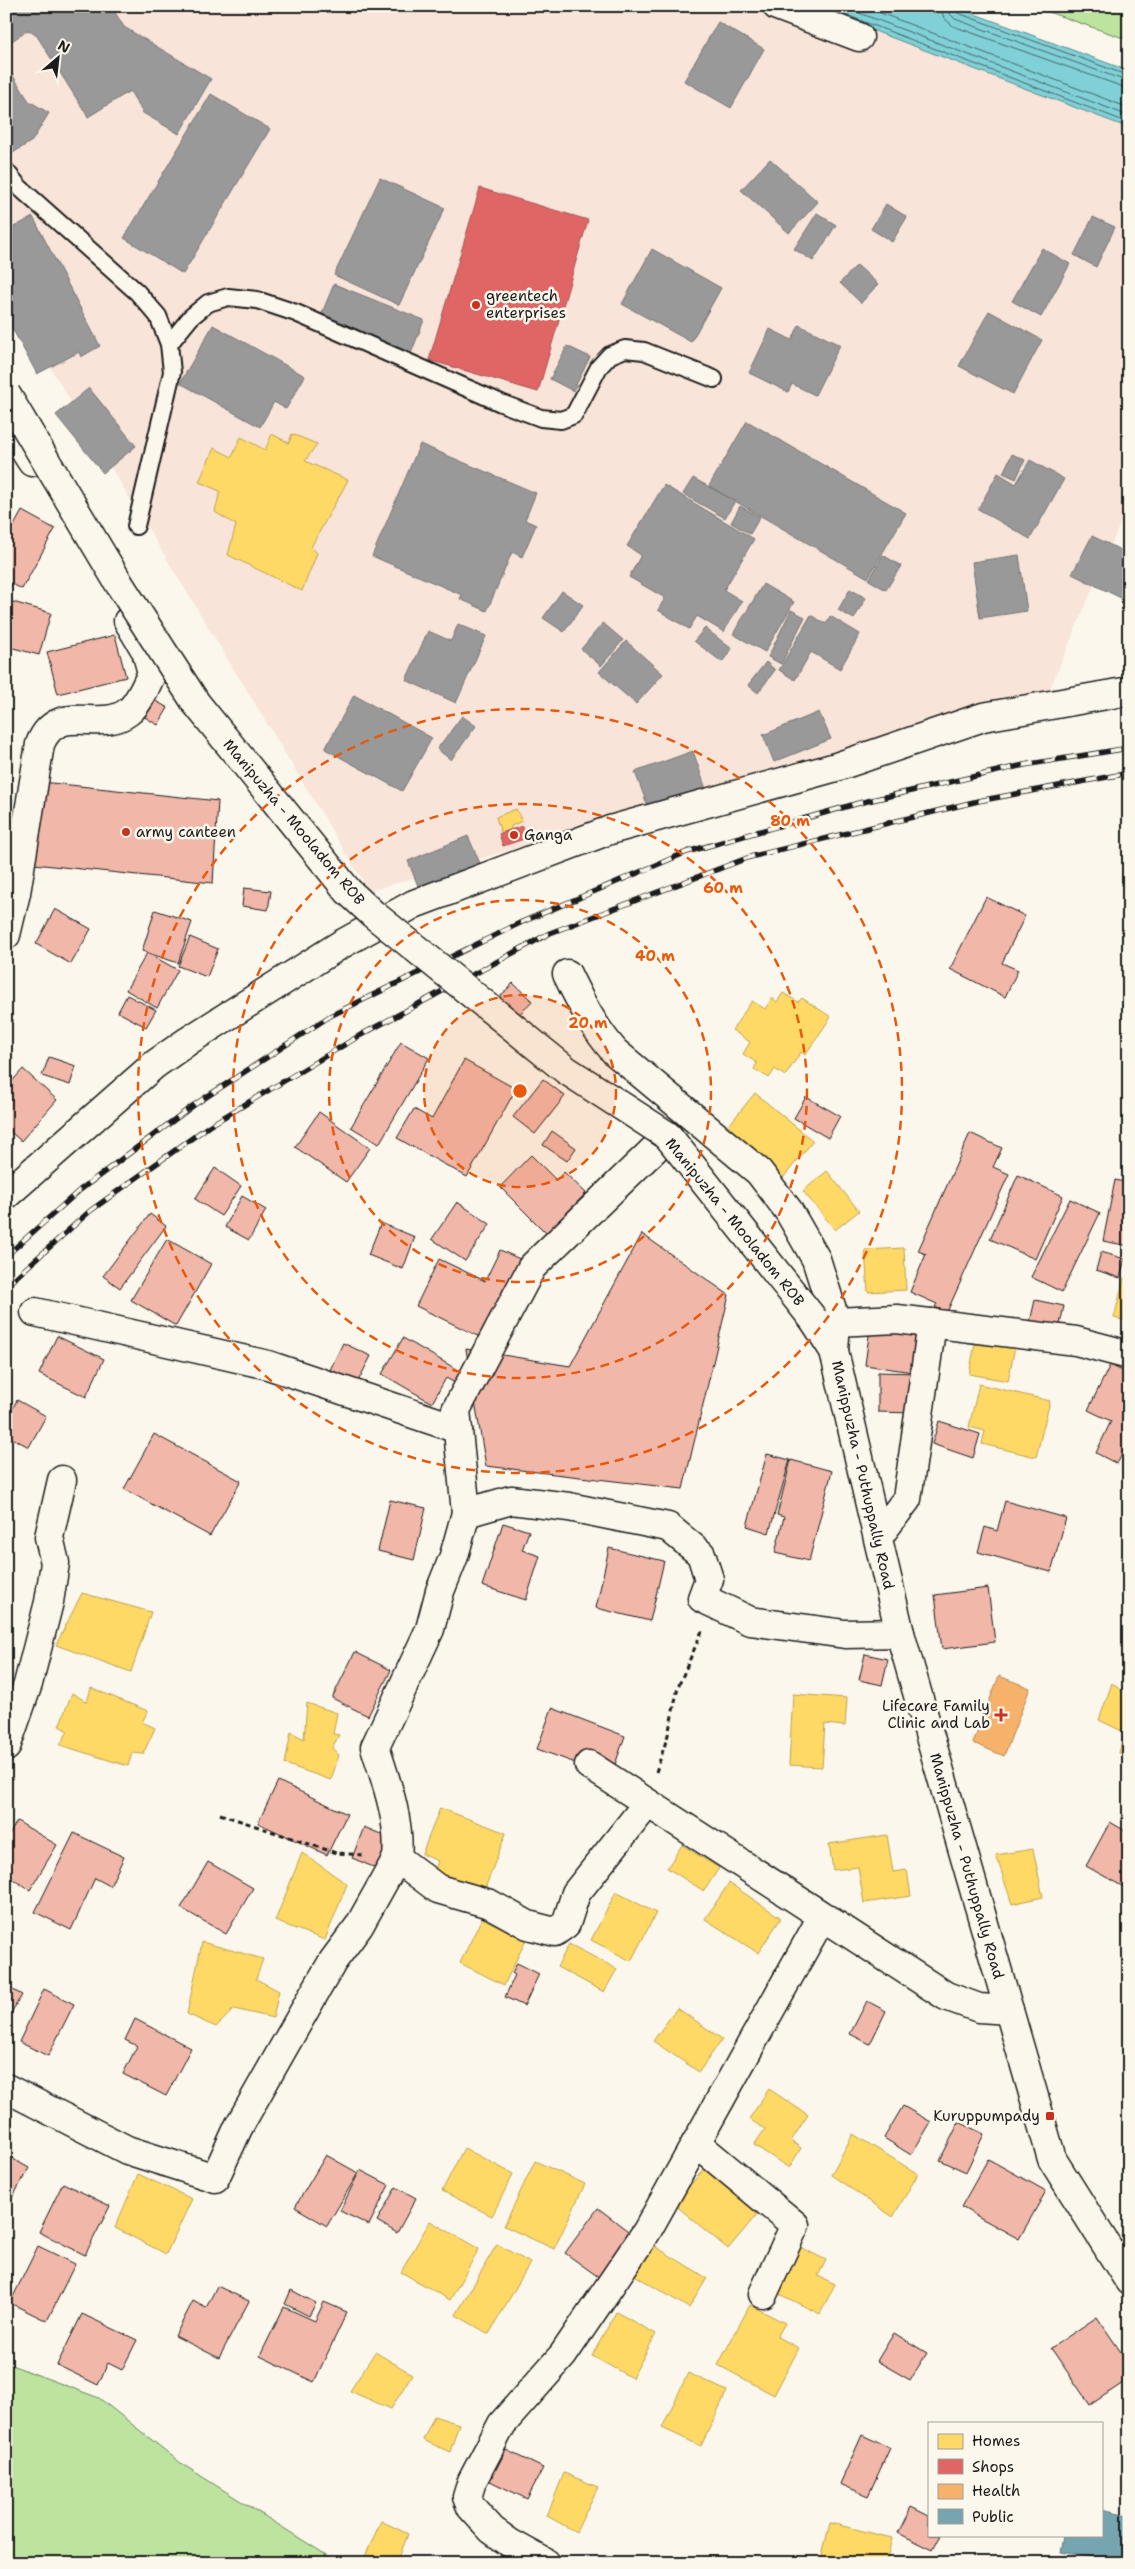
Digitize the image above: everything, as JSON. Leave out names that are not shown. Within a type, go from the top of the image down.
[{"type":"street","points":[[778,6],[859,37]]},
{"type":"street","name":"Manipuzha - Mooladom ROB","points":[[6,394],[120,585],[196,703],[348,892],[372,914],[566,1070],[668,1136],[825,1321]]},
{"type":"street","points":[[6,422],[146,651],[152,673],[130,711],[119,718],[63,720],[44,733],[40,744],[16,893],[6,936]]},
{"type":"street","points":[[6,1195],[154,1065],[188,1041],[340,945],[414,904],[610,830],[836,767],[983,717],[1129,691]]},
{"type":"street","points":[[568,974],[584,1012],[615,1052],[759,1172],[788,1210],[816,1259],[825,1321],[897,1319],[1076,1341],[1129,1355]]},
{"type":"street","points":[[6,2088],[127,2150],[215,2178],[239,2126],[315,1992],[333,1961],[359,1926],[397,1858],[399,1843],[386,1783],[375,1747],[430,1629],[440,1591],[454,1556],[466,1513],[456,1410],[532,1267],[668,1136]]},
{"type":"street","points":[[35,1312],[268,1365],[458,1429]]},
{"type":"street","name":"Manippuzha - Puthuppally Road","points":[[825,1321],[834,1351],[900,1633],[1052,2160],[1129,2281]]},
{"type":"street","points":[[878,1537],[907,1499],[932,1323]]},
{"type":"street","points":[[6,1747],[28,1684],[48,1602],[55,1563],[49,1537],[62,1480]]},
{"type":"street","points":[[466,1513],[511,1500],[568,1508],[668,1527],[701,1554],[709,1579],[702,1598],[750,1621],[845,1634],[900,1633]]},
{"type":"street","points":[[589,1765],[946,1996],[978,2008],[1009,2010]]},
{"type":"street","points":[[397,1858],[438,1889],[490,1904],[528,1925],[555,1932],[566,1924],[576,1893],[644,1801]]},
{"type":"street","points":[[546,2563],[492,2530],[471,2507],[467,2497],[472,2481],[502,2424],[563,2355],[647,2231],[822,1917]]},
{"type":"street","points":[[696,2143],[795,2225],[763,2294]]},
{"type":"lane","points":[[6,171],[19,187],[137,292],[158,316],[169,344],[172,372],[136,526]]},
{"type":"lane","points":[[169,344],[191,317],[208,303],[228,297],[257,300],[296,313],[501,403],[542,418],[561,420],[574,415],[584,400],[599,367],[610,355],[625,349],[644,352],[714,379]]},
{"type":"path","points":[[644,1801],[656,1773],[668,1736],[678,1687],[712,1603]]},
{"type":"path","points":[[220,1814],[336,1853],[397,1858]]},
{"type":"shaded area","points":[[6,6],[809,6],[1129,128],[1129,503],[1040,712],[689,798],[369,891],[6,295]]},
{"type":"green space","points":[[1031,6],[1129,6],[1129,40]]},
{"type":"green space","points":[[6,2363],[99,2398],[182,2464],[339,2563],[6,2563]]},
{"type":"water","points":[[809,6],[953,6],[1129,71],[1129,128]]},
{"type":"building: Homes","points":[[272,434],[289,443],[292,434],[317,444],[305,461],[348,480],[311,547],[317,553],[302,591],[228,555],[236,525],[215,512],[220,491],[199,482],[214,448],[232,457],[241,437],[265,450]]},
{"type":"building: Homes","points":[[516,809],[522,821],[501,833],[496,817]]},
{"type":"building: Homes","points":[[783,993],[798,1002],[802,998],[831,1017],[805,1055],[801,1052],[785,1076],[775,1069],[769,1078],[754,1069],[757,1063],[743,1054],[750,1042],[732,1030],[752,1001],[765,1009],[772,998],[777,1002]]},
{"type":"building: Homes","points":[[755,1093],[813,1141],[783,1178],[725,1130]]},
{"type":"building: Homes","points":[[827,1171],[859,1211],[835,1230],[803,1191]]},
{"type":"building: Homes","points":[[904,1248],[906,1290],[868,1292],[865,1250]]},
{"type":"building: Homes","points":[[1124,1278],[1129,1279],[1129,1335],[1125,1334],[1128,1321],[1114,1318]]},
{"type":"building: Homes","points":[[976,1339],[1015,1347],[1008,1381],[969,1374]]},
{"type":"building: Homes","points":[[979,1384],[1050,1401],[1036,1457],[982,1444],[985,1431],[969,1427]]},
{"type":"building: Homes","points":[[82,1593],[151,1612],[131,1672],[56,1645]]},
{"type":"building: Homes","points":[[1112,1683],[1129,1697],[1129,1757],[1119,1753],[1124,1732],[1099,1720]]},
{"type":"building: Homes","points":[[91,1688],[148,1711],[142,1722],[155,1728],[143,1754],[132,1753],[128,1766],[60,1745],[68,1731],[59,1726],[72,1693],[87,1702]]},
{"type":"building: Homes","points":[[793,1694],[847,1698],[845,1726],[825,1724],[822,1767],[789,1765]]},
{"type":"building: Homes","points":[[307,1703],[337,1713],[333,1734],[339,1735],[332,1748],[339,1755],[331,1780],[285,1764],[291,1732],[304,1739]]},
{"type":"building: Homes","points":[[440,1808],[506,1833],[484,1891],[434,1872],[438,1861],[422,1854]]},
{"type":"building: Homes","points":[[887,1835],[893,1872],[907,1870],[911,1896],[864,1903],[858,1867],[833,1870],[829,1844]]},
{"type":"building: Homes","points":[[682,1845],[719,1868],[704,1891],[667,1868]]},
{"type":"building: Homes","points":[[1033,1849],[1043,1897],[1012,1904],[996,1855]]},
{"type":"building: Homes","points":[[302,1853],[347,1884],[325,1940],[275,1921]]},
{"type":"building: Homes","points":[[729,1883],[781,1918],[758,1953],[705,1919]]},
{"type":"building: Homes","points":[[616,1892],[656,1913],[631,1961],[591,1940]]},
{"type":"building: Homes","points":[[482,1918],[526,1940],[504,1985],[460,1963]]},
{"type":"building: Homes","points":[[202,1942],[263,1959],[256,1979],[279,1991],[273,2018],[234,2009],[216,2027],[187,2014]]},
{"type":"building: Homes","points":[[569,1944],[617,1969],[604,1992],[557,1967]]},
{"type":"building: Homes","points":[[677,2008],[722,2039],[699,2072],[653,2041]]},
{"type":"building: Homes","points":[[769,2089],[808,2115],[791,2141],[801,2148],[789,2168],[754,2145],[765,2129],[749,2119]]},
{"type":"building: Homes","points":[[853,2134],[918,2174],[893,2217],[831,2175]]},
{"type":"building: Homes","points":[[464,2148],[513,2174],[492,2216],[442,2191]]},
{"type":"building: Homes","points":[[535,2161],[585,2184],[554,2249],[504,2226]]},
{"type":"building: Homes","points":[[706,2167],[759,2212],[728,2249],[674,2204]]},
{"type":"building: Homes","points":[[138,2174],[192,2199],[166,2254],[115,2228]]},
{"type":"building: Homes","points":[[430,2221],[479,2249],[450,2300],[401,2272]]},
{"type":"building: Homes","points":[[646,2241],[707,2278],[689,2308],[628,2271]]},
{"type":"building: Homes","points":[[497,2244],[530,2263],[489,2334],[456,2315]]},
{"type":"building: Homes","points":[[800,2247],[826,2260],[818,2276],[835,2284],[820,2314],[777,2293]]},
{"type":"building: Homes","points":[[750,2305],[785,2323],[777,2337],[799,2348],[774,2395],[718,2365]]},
{"type":"building: Homes","points":[[616,2312],[656,2334],[632,2378],[592,2356]]},
{"type":"building: Homes","points":[[375,2352],[412,2374],[391,2409],[350,2391]]},
{"type":"building: Homes","points":[[688,2373],[727,2391],[701,2446],[662,2428]]},
{"type":"building: Homes","points":[[434,2416],[459,2424],[450,2452],[423,2440]]},
{"type":"building: Homes","points":[[564,2473],[598,2487],[576,2532],[547,2516]]},
{"type":"building: Homes","points":[[381,2521],[408,2534],[397,2563],[362,2563]]},
{"type":"building: Homes","points":[[830,2523],[892,2538],[886,2563],[820,2563]]},
{"type":"building: Shops","points":[[480,188],[588,220],[538,392],[429,360]]},
{"type":"building: Shops","name":"Ganga","points":[[522,826],[530,837],[503,846],[499,834]]},
{"type":"building: Health","name":"Lifecare Family Clinic and Lab","points":[[999,1676],[1030,1688],[1004,1756],[973,1743]]},
{"type":"building: Public","points":[[1102,2509],[1129,2515],[1129,2563],[1060,2552],[1063,2536],[1102,2536]]},
{"type":"building: Industry","points":[[6,6],[111,6],[124,27],[211,79],[179,134],[143,113],[130,91],[88,117],[37,36],[28,30],[6,45]]},
{"type":"building: Industry","points":[[718,22],[764,49],[731,108],[684,81]]},
{"type":"building: Industry","points":[[6,65],[29,101],[49,113],[32,141],[8,156]]},
{"type":"building: Industry","points":[[211,94],[270,129],[183,274],[124,238]]},
{"type":"building: Industry","points":[[770,159],[818,202],[789,233],[741,190]]},
{"type":"building: Industry","points":[[380,178],[445,208],[399,305],[334,275]]},
{"type":"building: Industry","points":[[886,204],[907,217],[892,242],[871,229]]},
{"type":"building: Industry","points":[[817,213],[836,225],[813,261],[794,249]]},
{"type":"building: Industry","points":[[33,217],[100,346],[81,357],[79,352],[37,374],[6,317],[6,231]]},
{"type":"building: Industry","points":[[1093,217],[1115,227],[1096,267],[1074,255]]},
{"type":"building: Industry","points":[[1042,248],[1070,264],[1041,317],[1012,301]]},
{"type":"building: Industry","points":[[652,249],[721,288],[691,342],[622,304]]},
{"type":"building: Industry","points":[[857,265],[878,284],[861,303],[840,283]]},
{"type":"building: Industry","points":[[334,284],[424,320],[410,356],[319,320]]},
{"type":"building: Industry","points":[[989,311],[1042,340],[1013,394],[959,366]]},
{"type":"building: Industry","points":[[213,325],[305,376],[286,409],[274,402],[260,427],[180,383]]},
{"type":"building: Industry","points":[[799,325],[840,345],[815,395],[792,384],[788,392],[749,373],[770,329],[792,340]]},
{"type":"building: Industry","points":[[567,346],[590,357],[573,391],[550,379]]},
{"type":"building: Industry","points":[[89,388],[136,446],[103,473],[56,415]]},
{"type":"building: Industry","points":[[747,421],[906,513],[868,578],[709,486]]},
{"type":"building: Industry","points":[[420,444],[536,493],[525,520],[536,525],[522,557],[512,552],[487,611],[460,599],[462,595],[372,556]]},
{"type":"building: Industry","points":[[1012,454],[1025,460],[1016,479],[1003,473]]},
{"type":"building: Industry","points":[[1030,460],[1064,479],[1030,539],[978,509],[998,473],[1016,484]]},
{"type":"building: Industry","points":[[693,478],[735,501],[725,518],[683,494]]},
{"type":"building: Industry","points":[[664,485],[754,539],[724,590],[742,601],[724,632],[697,616],[689,629],[658,610],[665,598],[629,577],[641,555],[627,546]]},
{"type":"building: Industry","points":[[740,506],[760,517],[750,534],[731,523]]},
{"type":"building: Industry","points":[[1092,536],[1129,554],[1129,602],[1072,574]]},
{"type":"building: Industry","points":[[883,555],[901,566],[886,590],[869,580]]},
{"type":"building: Industry","points":[[1019,555],[1027,611],[980,618],[972,562]]},
{"type":"building: Industry","points":[[763,584],[794,602],[765,652],[733,634]]},
{"type":"building: Industry","points":[[850,589],[866,598],[854,619],[838,610]]},
{"type":"building: Industry","points":[[562,591],[583,605],[564,632],[543,618]]},
{"type":"building: Industry","points":[[791,610],[805,617],[781,664],[768,657]]},
{"type":"building: Industry","points":[[811,615],[826,624],[830,616],[860,634],[840,669],[811,652],[795,680],[779,670]]},
{"type":"building: Industry","points":[[603,623],[623,640],[601,666],[581,649]]},
{"type":"building: Industry","points":[[458,624],[486,636],[456,703],[406,680],[428,631],[451,641]]},
{"type":"building: Industry","points":[[705,628],[732,649],[722,662],[694,641]]},
{"type":"building: Industry","points":[[626,641],[663,674],[636,704],[599,672]]},
{"type":"building: Industry","points":[[766,662],[775,670],[758,693],[748,685]]},
{"type":"building: Industry","points":[[354,695],[432,738],[402,791],[325,749]]},
{"type":"building: Industry","points":[[819,712],[831,739],[774,762],[763,735]]},
{"type":"building: Industry","points":[[462,716],[476,726],[451,760],[437,749]]},
{"type":"building: Industry","points":[[693,751],[707,792],[650,812],[635,772]]},
{"type":"building: Industry","points":[[468,836],[483,870],[422,896],[408,861]]},
{"type":"building: Other","points":[[22,511],[55,529],[22,589],[6,581],[6,540]]},
{"type":"building: Other","points":[[6,600],[51,613],[39,655],[6,646]]},
{"type":"building: Other","points":[[115,635],[126,677],[58,694],[47,652]]},
{"type":"building: Other","points":[[149,697],[168,708],[158,725],[138,713]]},
{"type":"building: Other","name":"army canteen","points":[[42,782],[218,801],[213,883],[34,864]]},
{"type":"building: Other","points":[[244,888],[271,891],[268,910],[242,906]]},
{"type":"building: Other","points":[[986,897],[1025,916],[1002,963],[1018,970],[1005,997],[950,969]]},
{"type":"building: Other","points":[[55,909],[91,929],[71,964],[36,944]]},
{"type":"building: Other","points":[[155,910],[192,922],[178,963],[142,951]]},
{"type":"building: Other","points":[[190,937],[218,949],[207,977],[178,966]]},
{"type":"building: Other","points":[[147,953],[178,970],[157,1008],[126,990]]},
{"type":"building: Other","points":[[513,983],[532,1001],[514,1020],[495,1002]]},
{"type":"building: Other","points":[[127,995],[156,1010],[146,1027],[118,1012]]},
{"type":"building: Other","points":[[401,1042],[429,1058],[379,1144],[351,1127]]},
{"type":"building: Other","points":[[49,1057],[76,1066],[70,1085],[42,1076]]},
{"type":"building: Other","points":[[464,1060],[516,1089],[467,1177],[397,1138],[414,1109],[432,1119]]},
{"type":"building: Other","points":[[23,1069],[57,1100],[21,1141],[6,1128],[6,1088]]},
{"type":"building: Other","points":[[543,1079],[565,1096],[535,1134],[513,1117]]},
{"type":"building: Other","points":[[806,1097],[840,1116],[828,1138],[794,1118]]},
{"type":"building: Other","points":[[319,1112],[370,1148],[346,1182],[295,1147]]},
{"type":"building: Other","points":[[552,1131],[576,1148],[567,1161],[543,1145]]},
{"type":"building: Other","points":[[970,1133],[1002,1148],[993,1167],[1009,1174],[947,1312],[935,1307],[937,1304],[910,1292],[926,1254],[918,1251]]},
{"type":"building: Other","points":[[531,1155],[556,1180],[564,1172],[586,1193],[547,1234],[500,1187]]},
{"type":"building: Other","points":[[215,1168],[241,1186],[221,1216],[195,1199]]},
{"type":"building: Other","points":[[1018,1175],[1063,1196],[1035,1259],[990,1239]]},
{"type":"building: Other","points":[[1115,1180],[1129,1183],[1129,1246],[1103,1241]]},
{"type":"building: Other","points":[[242,1196],[266,1210],[249,1240],[225,1227]]},
{"type":"building: Other","points":[[1070,1199],[1100,1213],[1062,1292],[1031,1277]]},
{"type":"building: Other","points":[[457,1202],[490,1224],[465,1261],[432,1239]]},
{"type":"building: Other","points":[[150,1214],[166,1226],[120,1288],[103,1276]]},
{"type":"building: Other","points":[[381,1223],[415,1237],[403,1269],[368,1255]]},
{"type":"building: Other","points":[[642,1234],[729,1295],[683,1489],[486,1466],[466,1349],[570,1366]]},
{"type":"building: Other","points":[[167,1239],[211,1264],[176,1326],[131,1300]]},
{"type":"building: Other","points":[[500,1250],[522,1260],[484,1339],[416,1306],[439,1259],[485,1281]]},
{"type":"building: Other","points":[[1101,1252],[1125,1259],[1120,1278],[1096,1270]]},
{"type":"building: Other","points":[[1035,1300],[1064,1306],[1059,1329],[1030,1322]]},
{"type":"building: Other","points":[[870,1328],[924,1335],[919,1373],[865,1365]]},
{"type":"building: Other","points":[[57,1336],[104,1359],[86,1397],[39,1374]]},
{"type":"building: Other","points":[[403,1338],[463,1373],[457,1384],[446,1378],[432,1403],[382,1374]]},
{"type":"building: Other","points":[[343,1343],[371,1356],[354,1389],[327,1376]]},
{"type":"building: Other","points":[[1110,1365],[1129,1374],[1129,1440],[1117,1464],[1096,1453],[1111,1421],[1088,1410]]},
{"type":"building: Other","points":[[878,1372],[915,1373],[914,1413],[878,1412]]},
{"type":"building: Other","points":[[17,1400],[46,1416],[29,1447],[6,1435],[6,1421]]},
{"type":"building: Other","points":[[939,1421],[980,1434],[973,1458],[932,1444]]},
{"type":"building: Other","points":[[154,1434],[241,1481],[210,1536],[124,1489]]},
{"type":"building: Other","points":[[767,1454],[790,1460],[769,1533],[747,1526]]},
{"type":"building: Other","points":[[791,1460],[832,1471],[809,1561],[775,1553],[784,1517],[777,1515]]},
{"type":"building: Other","points":[[390,1500],[426,1508],[414,1560],[378,1551]]},
{"type":"building: Other","points":[[1005,1501],[1066,1518],[1051,1572],[978,1552],[985,1527],[997,1531]]},
{"type":"building: Other","points":[[503,1523],[529,1531],[522,1550],[540,1556],[526,1600],[482,1586]]},
{"type":"building: Other","points":[[609,1548],[664,1561],[650,1621],[596,1608]]},
{"type":"building: Other","points":[[988,1588],[995,1642],[942,1649],[935,1595]]},
{"type":"building: Other","points":[[355,1652],[391,1670],[368,1716],[332,1698]]},
{"type":"building: Other","points":[[865,1654],[888,1659],[882,1685],[859,1680]]},
{"type":"building: Other","points":[[552,1708],[625,1736],[611,1776],[537,1749]]},
{"type":"building: Other","points":[[278,1781],[347,1814],[327,1855],[258,1823]]},
{"type":"building: Other","points":[[17,1821],[57,1845],[30,1890],[6,1875],[6,1840]]},
{"type":"building: Other","points":[[1110,1822],[1129,1833],[1129,1890],[1086,1866]]},
{"type":"building: Other","points":[[364,1827],[390,1838],[378,1869],[352,1858]]},
{"type":"building: Other","points":[[74,1833],[124,1857],[110,1886],[95,1878],[71,1930],[35,1912]]},
{"type":"building: Other","points":[[208,1862],[253,1888],[226,1934],[181,1908]]},
{"type":"building: Other","points":[[517,1963],[539,1974],[524,2006],[505,1997],[515,1975],[512,1973]]},
{"type":"building: Other","points":[[6,1986],[22,1995],[6,2021]]},
{"type":"building: Other","points":[[44,1989],[74,2004],[48,2056],[19,2042]]},
{"type":"building: Other","points":[[867,2001],[886,2011],[870,2044],[850,2034]]},
{"type":"building: Other","points":[[135,2019],[191,2048],[166,2096],[123,2074],[137,2046],[125,2040]]},
{"type":"building: Other","points":[[903,2106],[931,2122],[911,2155],[884,2138]]},
{"type":"building: Other","points":[[959,2122],[984,2134],[966,2172],[940,2160]]},
{"type":"building: Other","points":[[6,2155],[29,2168],[7,2207],[6,2207]]},
{"type":"building: Other","points":[[326,2155],[358,2173],[327,2226],[295,2207]]},
{"type":"building: Other","points":[[988,2159],[1046,2191],[1019,2239],[961,2207]]},
{"type":"building: Other","points":[[360,2170],[389,2185],[369,2225],[340,2211]]},
{"type":"building: Other","points":[[63,2183],[110,2206],[85,2255],[39,2232]]},
{"type":"building: Other","points":[[396,2187],[416,2198],[397,2233],[377,2221]]},
{"type":"building: Other","points":[[598,2208],[632,2234],[600,2278],[565,2253]]},
{"type":"building: Other","points":[[38,2246],[75,2264],[47,2321],[10,2303]]},
{"type":"building: Other","points":[[217,2286],[249,2301],[219,2358],[175,2336],[193,2301],[206,2308]]},
{"type":"building: Other","points":[[291,2290],[316,2303],[309,2316],[285,2304]]},
{"type":"building: Other","points":[[324,2302],[347,2312],[314,2382],[260,2356],[284,2307],[315,2321]]},
{"type":"building: Other","points":[[82,2314],[137,2340],[122,2370],[108,2363],[98,2385],[57,2365]]},
{"type":"building: Other","points":[[1097,2317],[1129,2364],[1129,2379],[1090,2405],[1051,2348]]},
{"type":"building: Other","points":[[894,2333],[927,2353],[910,2380],[877,2361]]},
{"type":"building: Other","points":[[862,2435],[890,2448],[868,2496],[840,2484]]},
{"type":"building: Other","points":[[506,2450],[543,2468],[527,2499],[490,2481]]},
{"type":"building: Other","points":[[911,2507],[928,2516],[928,2536],[940,2536],[933,2550],[898,2533]]},
{"type":"railway","points":[[6,1256],[80,1190],[194,1105],[330,1016],[522,922],[687,852],[859,803],[1024,765],[1129,748]]},
{"type":"railway","points":[[6,1286],[90,1211],[209,1126],[359,1036],[550,933],[750,857],[978,801],[1129,773]]},
{"type":"place","name":"greentech enterprises","points":[[476,305]]},
{"type":"place","name":"army canteen","points":[[126,832]]},
{"type":"place","name":"Ganga","points":[[514,835]]},
{"type":"place","name":"Lifecare Family Clinic and Lab","points":[[1001,1715]]},
{"type":"place","name":"Kuruppumpady","points":[[1050,2116]]}]
